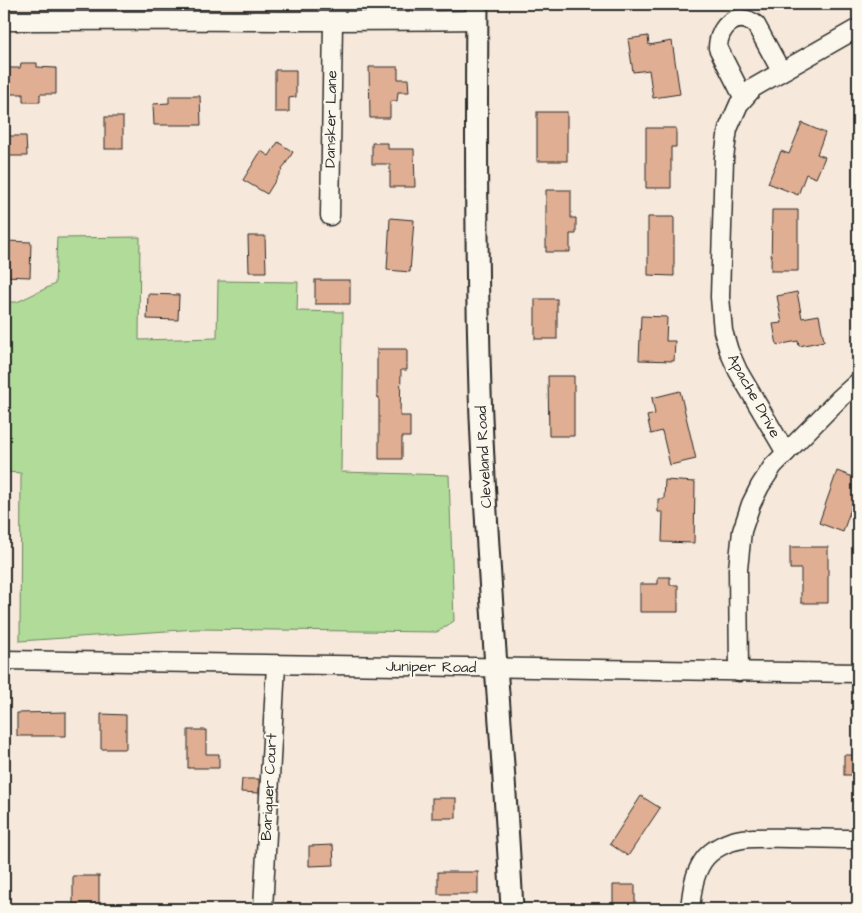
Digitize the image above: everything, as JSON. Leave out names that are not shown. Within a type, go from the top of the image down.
[{"type":"main road","name":"Cleveland Road","points":[[477,12],[480,391],[512,909]]},
{"type":"street","points":[[4,21],[198,20],[332,22],[477,12]]},
{"type":"street","points":[[743,97],[718,48],[718,39],[728,23],[737,18],[743,18],[756,25],[781,71]]},
{"type":"street","name":"Dansker Lane","points":[[330,216],[332,22]]},
{"type":"street","name":"Apache Drive","points":[[739,672],[738,570],[742,531],[751,504],[760,486],[773,466],[786,453],[738,372],[723,331],[720,297],[724,158],[728,129],[743,97],[753,88],[858,28]]},
{"type":"street","points":[[786,453],[858,382]]},
{"type":"street","name":"Juniper Road","points":[[4,660],[739,672],[858,672]]},
{"type":"street","name":"Bariquer Court","points":[[263,909],[276,665]]},
{"type":"street","points":[[690,909],[696,875],[704,860],[714,850],[729,842],[762,838],[858,839]]},
{"type":"green space","points":[[140,237],[139,340],[217,338],[218,281],[298,282],[297,311],[343,312],[341,472],[449,475],[454,621],[437,632],[196,629],[20,641],[21,473],[4,472],[4,302],[17,302],[55,284],[57,238]]},
{"type":"building","points":[[648,36],[649,45],[672,41],[680,94],[653,98],[649,70],[633,72],[628,39]]},
{"type":"building","points":[[21,63],[37,63],[37,67],[56,68],[56,94],[40,94],[40,102],[23,102],[23,94],[4,94],[4,68],[20,68]]},
{"type":"building","points":[[369,67],[398,67],[398,79],[408,79],[409,92],[398,92],[397,101],[390,101],[390,118],[370,118]]},
{"type":"building","points":[[275,70],[296,70],[296,97],[289,98],[289,112],[275,112]]},
{"type":"building","points":[[169,96],[200,96],[201,125],[154,125],[153,104],[169,103]]},
{"type":"building","points":[[537,112],[567,112],[567,161],[537,161]]},
{"type":"building","points":[[105,117],[123,117],[123,149],[105,149]]},
{"type":"building","points":[[802,123],[825,133],[817,154],[825,157],[816,178],[806,174],[798,195],[768,183],[781,151],[789,154]]},
{"type":"building","points":[[646,128],[676,128],[676,147],[671,147],[671,188],[646,188]]},
{"type":"building","points":[[6,136],[26,136],[27,156],[6,156]]},
{"type":"building","points":[[278,142],[293,152],[267,194],[243,180],[261,151],[269,156]]},
{"type":"building","points":[[372,143],[388,143],[388,149],[414,149],[415,187],[390,187],[390,164],[372,164]]},
{"type":"building","points":[[546,190],[571,190],[571,218],[576,218],[576,234],[570,234],[570,252],[546,252]]},
{"type":"building","points":[[772,210],[798,210],[798,271],[771,271]]},
{"type":"building","points":[[648,217],[674,217],[674,276],[648,275]]},
{"type":"building","points":[[390,218],[414,220],[410,272],[387,270]]},
{"type":"building","points":[[248,236],[265,236],[266,272],[249,272]]},
{"type":"building","points":[[5,241],[31,242],[30,277],[4,276]]},
{"type":"building","points":[[315,280],[350,280],[350,304],[315,304]]},
{"type":"building","points":[[797,292],[802,318],[819,315],[824,341],[799,346],[798,341],[777,345],[773,324],[782,323],[777,296]]},
{"type":"building","points":[[148,294],[179,295],[178,320],[147,319]]},
{"type":"building","points":[[535,299],[557,299],[557,339],[535,339]]},
{"type":"building","points":[[641,316],[667,317],[666,341],[675,341],[674,361],[639,360]]},
{"type":"building","points":[[377,349],[407,349],[407,370],[401,370],[400,416],[410,416],[410,437],[402,437],[402,459],[379,459]]},
{"type":"building","points":[[548,376],[574,376],[574,436],[549,436]]},
{"type":"building","points":[[680,391],[696,459],[670,465],[662,431],[651,434],[647,416],[655,414],[652,398]]},
{"type":"building","points":[[837,471],[858,479],[858,488],[843,532],[819,523]]},
{"type":"building","points":[[665,480],[695,482],[694,543],[662,542],[663,512],[658,512],[658,499],[664,499]]},
{"type":"building","points":[[790,547],[828,547],[828,603],[801,603],[801,569],[790,569]]},
{"type":"building","points":[[658,577],[670,577],[670,585],[678,585],[678,612],[640,612],[640,584],[658,584]]},
{"type":"building","points":[[66,712],[66,736],[17,736],[17,713]]},
{"type":"building","points":[[101,714],[126,715],[126,749],[101,749]]},
{"type":"building","points":[[188,730],[206,730],[206,754],[219,754],[219,768],[188,768]]},
{"type":"building","points":[[844,755],[858,755],[858,775],[844,775]]},
{"type":"building","points":[[242,779],[259,779],[259,793],[241,792]]},
{"type":"building","points":[[641,796],[660,808],[628,856],[610,844]]},
{"type":"building","points":[[432,798],[456,798],[456,818],[432,818]]},
{"type":"building","points":[[333,845],[334,865],[309,866],[309,846]]},
{"type":"building","points":[[438,872],[478,872],[478,894],[438,894]]},
{"type":"building","points":[[73,876],[99,876],[99,904],[73,904]]},
{"type":"building","points":[[613,885],[635,885],[635,909],[613,909]]}]
